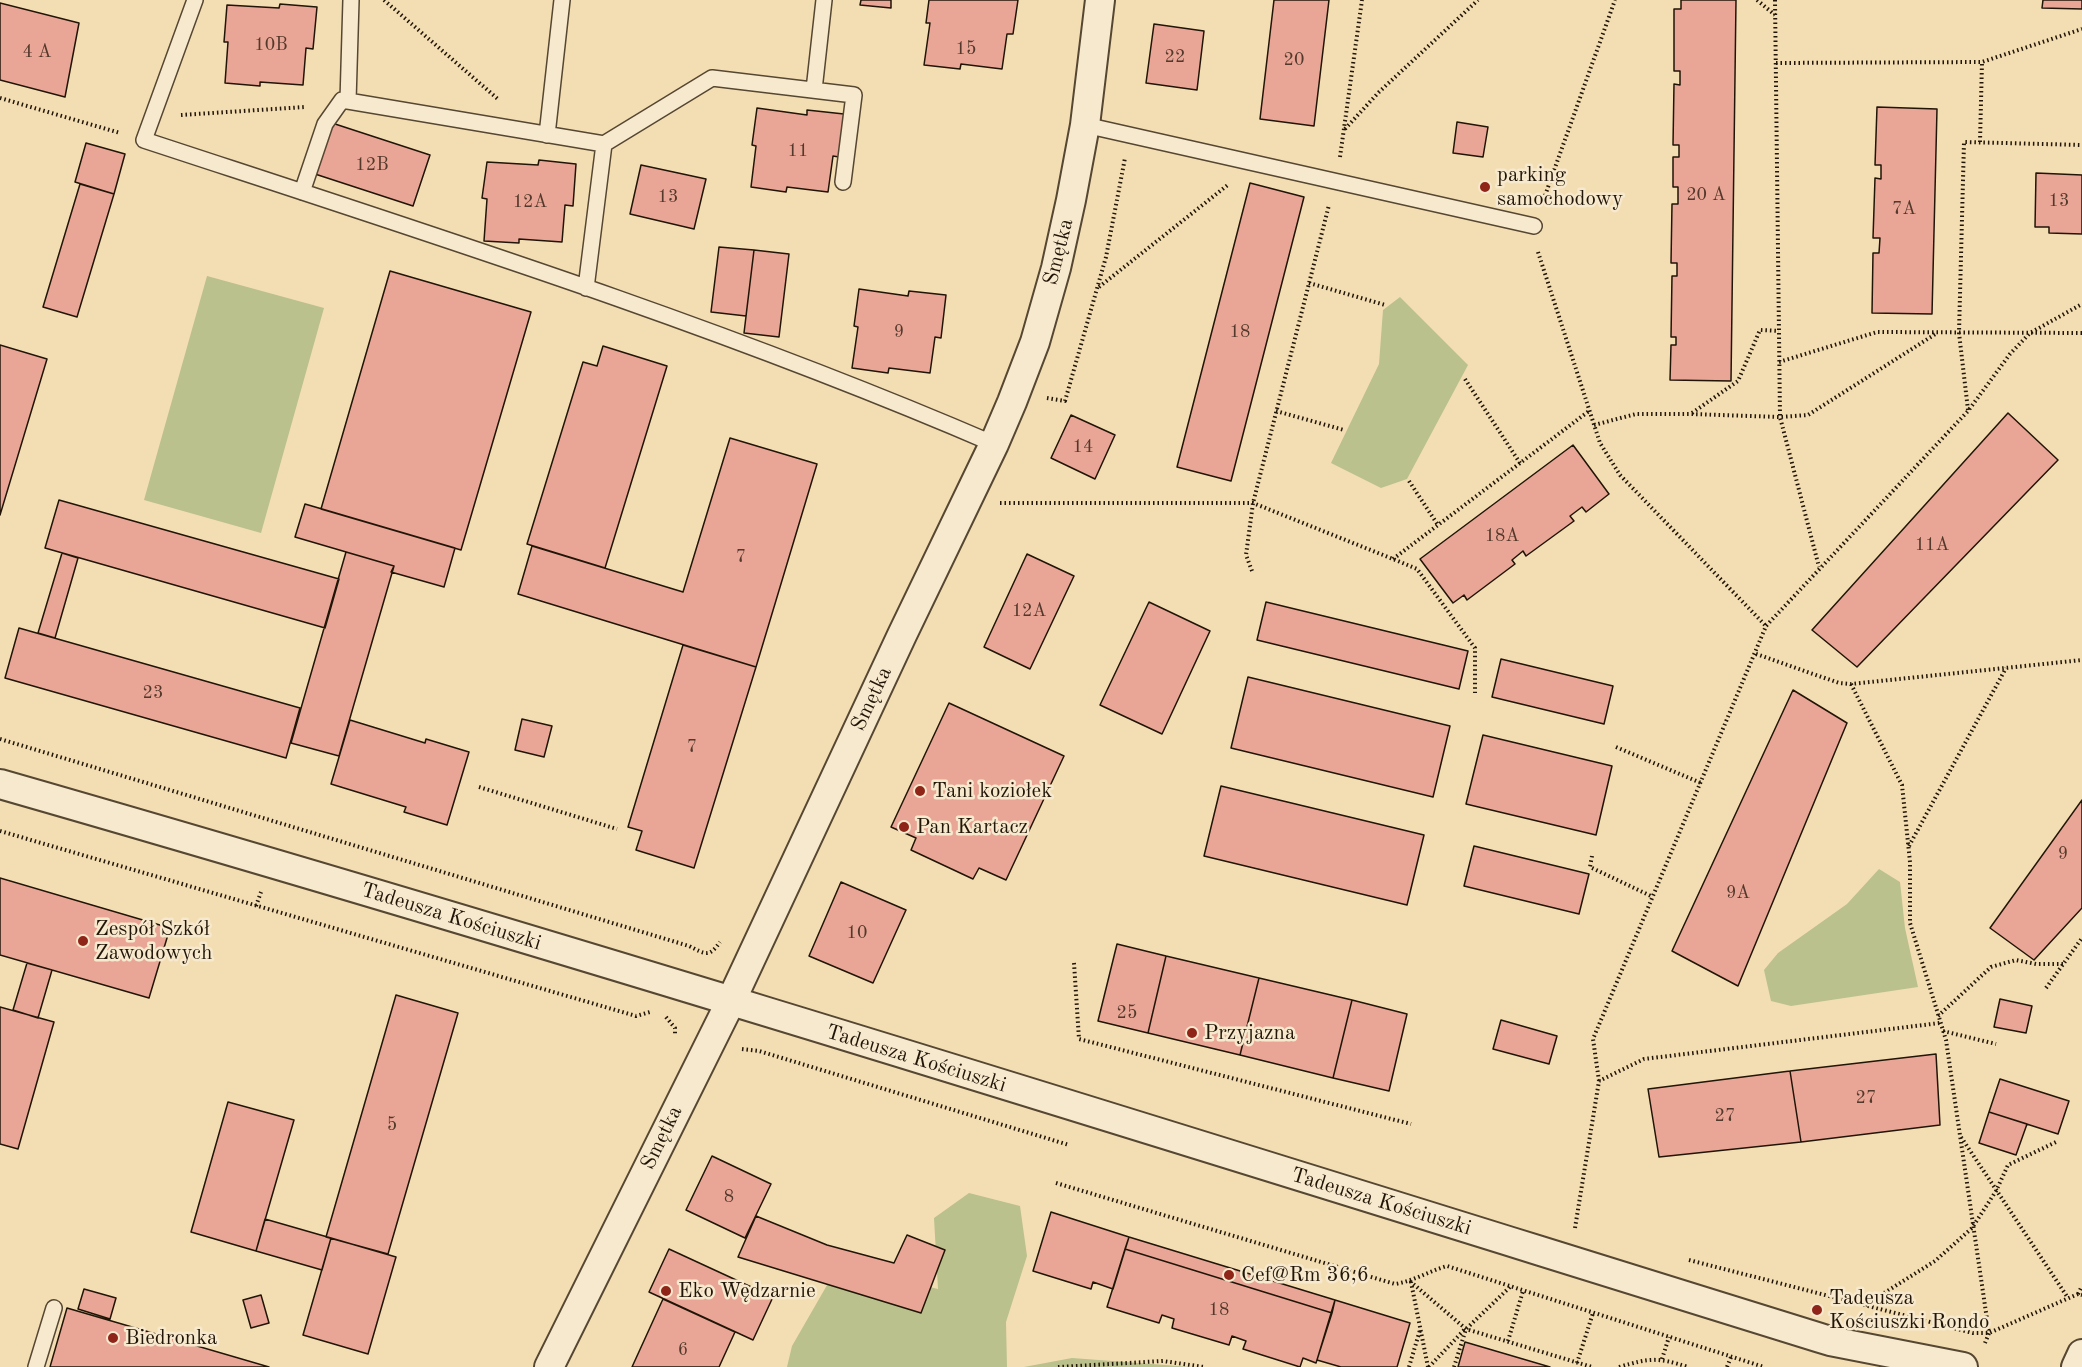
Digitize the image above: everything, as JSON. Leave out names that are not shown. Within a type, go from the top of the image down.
[{"type":"street","name":"Smętka","points":[[549,1367],[731,1001],[994,444],[1035,342],[1053,279],[1085,125],[1100,0]]},
{"type":"street","name":"Tadeusza Kościuszki","points":[[0,784],[272,862],[731,1001],[1830,1341],[1891,1367]]},
{"type":"street","name":"Tadeusza Kościuszki","points":[[1830,1341],[1963,1367]]},
{"type":"street","points":[[2081,1367],[2075,1367],[2082,1354]]},
{"type":"lane","points":[[195,0],[144,140],[586,288],[847,383],[994,444]]},
{"type":"lane","points":[[302,192],[325,124],[345,101],[351,0]]},
{"type":"lane","points":[[542,133],[562,0]]},
{"type":"lane","points":[[814,90],[824,0]]},
{"type":"lane","points":[[345,101],[604,144],[712,78],[854,95],[843,182]]},
{"type":"lane","points":[[1085,125],[1534,226]]},
{"type":"lane","points":[[586,288],[604,144]]},
{"type":"lane","points":[[36,1367],[54,1308]]},
{"type":"path","points":[[384,0],[542,133]]},
{"type":"path","points":[[1252,571],[1246,555],[1252,503],[1335,181],[1345,129],[1362,0]]},
{"type":"path","points":[[1345,129],[1379,92],[1478,0]]},
{"type":"path","points":[[1615,0],[1534,226],[1539,257],[1599,443],[1620,475],[1766,626]]},
{"type":"path","points":[[1757,0],[1775,15]]},
{"type":"path","points":[[1775,0],[1780,417],[1819,567]]},
{"type":"path","points":[[1776,63],[1982,62],[2082,29]]},
{"type":"path","points":[[1980,142],[1982,62]]},
{"type":"path","points":[[0,98],[144,140]]},
{"type":"path","points":[[153,116],[328,105],[345,101]]},
{"type":"path","points":[[1039,396],[1065,401],[1106,257],[1129,135]]},
{"type":"path","points":[[1968,411],[1959,333],[1964,142],[2082,145]]},
{"type":"path","points":[[1098,287],[1256,163]]},
{"type":"path","points":[[1309,283],[1385,305]]},
{"type":"path","points":[[1575,1229],[1599,1081],[1593,1039],[1766,626],[1968,411],[2010,354],[2030,333],[2082,304]]},
{"type":"path","points":[[1691,414],[1738,381],[1760,330],[1779,331]]},
{"type":"path","points":[[1779,362],[1876,332],[2082,333]]},
{"type":"path","points":[[1594,425],[1636,414],[1780,417],[1808,415],[1937,333]]},
{"type":"path","points":[[1465,379],[1520,463]]},
{"type":"path","points":[[1276,411],[1344,430]]},
{"type":"path","points":[[1393,559],[1589,411]]},
{"type":"path","points":[[1409,481],[1438,525]]},
{"type":"path","points":[[993,503],[1252,503],[1417,569],[1475,648],[1475,693]]},
{"type":"path","points":[[1755,654],[1839,683],[1851,684],[2082,660]]},
{"type":"path","points":[[1908,846],[2006,668]]},
{"type":"path","points":[[1851,684],[1902,785],[1908,846],[1910,923],[1946,1041],[1989,1334]]},
{"type":"path","points":[[0,739],[667,939],[708,954],[715,950],[720,942]]},
{"type":"path","points":[[1616,747],[1701,783]]},
{"type":"path","points":[[478,787],[617,829]]},
{"type":"path","points":[[0,831],[636,1016],[660,1010]]},
{"type":"path","points":[[1592,856],[1590,867],[1653,897]]},
{"type":"path","points":[[2046,988],[2082,938]]},
{"type":"path","points":[[1938,1016],[1990,967],[2016,960],[2036,964],[2063,964]]},
{"type":"path","points":[[1074,963],[1079,1039],[1411,1124]]},
{"type":"path","points":[[1599,1081],[1644,1059],[1940,1023]]},
{"type":"path","points":[[1943,1030],[1996,1044]]},
{"type":"path","points":[[759,1051],[1069,1145]]},
{"type":"path","points":[[1959,1134],[2068,1298]]},
{"type":"path","points":[[1864,1305],[1935,1261],[1972,1228],[1996,1191],[2008,1165],[2056,1142]]},
{"type":"path","points":[[1056,1182],[1395,1284],[1411,1282],[1430,1271],[1447,1266],[1764,1367]]},
{"type":"path","points":[[1564,1227],[1586,1232]]},
{"type":"path","points":[[1684,1258],[1973,1333],[1989,1334],[2068,1298],[2080,1295],[2082,1286]]},
{"type":"path","points":[[1411,1282],[1429,1367]]},
{"type":"path","points":[[1411,1282],[1466,1329],[1592,1367]]},
{"type":"path","points":[[1429,1367],[1510,1287]]},
{"type":"path","points":[[1508,1341],[1522,1291]]},
{"type":"path","points":[[1577,1363],[1593,1313]]},
{"type":"path","points":[[1409,1367],[1420,1328]]},
{"type":"path","points":[[1454,1367],[1466,1329]]},
{"type":"path","points":[[1662,1359],[1669,1337]]},
{"type":"path","points":[[1727,1367],[1731,1357]]},
{"type":"path","points":[[1619,1367],[1648,1359],[1662,1359],[1688,1367]]},
{"type":"path","points":[[1058,1367],[1163,1361],[1204,1367]]},
{"type":"green space","points":[[207,276],[324,308],[261,533],[144,500]]},
{"type":"green space","points":[[1400,297],[1468,365],[1407,479],[1381,488],[1331,463],[1379,364],[1383,310]]},
{"type":"green space","points":[[1879,869],[1900,882],[1905,928],[1918,987],[1791,1006],[1771,1001],[1764,970],[1778,953],[1847,904]]},
{"type":"green space","points":[[969,1193],[1020,1206],[1027,1256],[1006,1322],[1007,1367],[787,1367],[792,1346],[834,1273],[892,1278],[938,1289],[934,1218]]},
{"type":"green space","points":[[1072,1358],[1192,1367],[1024,1367]]},
{"type":"building","points":[[861,0],[891,0],[891,8],[860,5]]},
{"type":"building","points":[[929,0],[1018,0],[1013,34],[1007,34],[1002,69],[961,64],[960,69],[924,65],[930,23],[926,23]]},
{"type":"building","points":[[1274,0],[1329,0],[1314,126],[1260,119]]},
{"type":"building","points":[[1681,0],[1736,0],[1731,381],[1670,380],[1671,345],[1676,345],[1676,337],[1671,337],[1672,276],[1677,276],[1677,263],[1671,263],[1672,204],[1678,204],[1678,187],[1673,187],[1673,157],[1679,157],[1679,145],[1673,145],[1674,84],[1680,85],[1680,71],[1674,71],[1674,9],[1681,9]]},
{"type":"building","points":[[2043,0],[2082,0],[2082,9],[2042,8]]},
{"type":"building","points":[[0,3],[79,23],[65,97],[0,80]]},
{"type":"building","points":[[280,4],[317,7],[313,49],[306,48],[303,85],[260,82],[260,86],[225,83],[228,42],[224,42],[227,5],[279,8]]},
{"type":"building","points":[[1154,24],[1204,31],[1197,90],[1146,83]]},
{"type":"building","points":[[1877,107],[1937,109],[1932,314],[1872,313],[1873,253],[1879,253],[1880,238],[1873,238],[1875,178],[1881,179],[1881,165],[1875,165]]},
{"type":"building","points":[[757,108],[807,115],[807,110],[844,114],[839,157],[833,156],[828,192],[787,187],[786,192],[751,187],[756,146],[752,145]]},
{"type":"building","points":[[1457,122],[1488,127],[1483,157],[1453,153]]},
{"type":"building","points":[[332,123],[430,155],[413,206],[315,174]]},
{"type":"building","points":[[86,143],[125,154],[114,194],[75,182]]},
{"type":"building","points":[[539,160],[576,164],[573,206],[565,205],[562,242],[519,239],[519,243],[484,241],[487,199],[482,198],[487,162],[538,165]]},
{"type":"building","points":[[641,165],[706,179],[694,229],[630,214]]},
{"type":"building","points":[[2036,173],[2082,175],[2082,234],[2049,233],[2049,227],[2035,227]]},
{"type":"building","points":[[1250,183],[1304,197],[1231,481],[1177,467]]},
{"type":"building","points":[[80,184],[114,194],[77,317],[43,307]]},
{"type":"building","points":[[719,247],[754,250],[746,316],[711,312]]},
{"type":"building","points":[[754,250],[789,254],[779,337],[744,333]]},
{"type":"building","points":[[390,271],[531,312],[461,550],[321,509]]},
{"type":"building","points":[[859,289],[908,296],[909,291],[946,295],[941,338],[935,337],[930,373],[889,368],[888,373],[852,368],[858,327],[854,326]]},
{"type":"building","points":[[0,345],[47,359],[0,515]]},
{"type":"building","points":[[603,346],[667,366],[605,568],[527,544],[583,362],[597,366]]},
{"type":"building","points":[[2008,413],[2058,460],[1857,667],[1812,630]]},
{"type":"building","points":[[1071,415],[1115,435],[1095,479],[1051,458]]},
{"type":"building","points":[[730,438],[817,464],[756,667],[518,594],[532,546],[683,592]]},
{"type":"building","points":[[1573,445],[1609,494],[1586,512],[1582,507],[1570,516],[1574,521],[1526,556],[1523,551],[1512,560],[1515,564],[1467,600],[1464,595],[1453,603],[1420,559]]},
{"type":"building","points":[[59,500],[339,579],[325,628],[45,548]]},
{"type":"building","points":[[305,504],[455,548],[444,587],[391,572],[394,566],[295,537]]},
{"type":"building","points":[[346,552],[394,566],[339,756],[291,743]]},
{"type":"building","points":[[62,553],[78,558],[55,638],[38,633]]},
{"type":"building","points":[[1027,554],[1074,576],[1030,669],[984,647]]},
{"type":"building","points":[[1149,602],[1210,631],[1162,734],[1100,705]]},
{"type":"building","points":[[1266,602],[1468,651],[1459,689],[1257,640]]},
{"type":"building","points":[[19,628],[300,708],[286,758],[5,678]]},
{"type":"building","points":[[683,645],[756,667],[694,868],[636,850],[642,831],[628,827]]},
{"type":"building","points":[[1501,659],[1613,686],[1604,724],[1492,697]]},
{"type":"building","points":[[1248,677],[1450,726],[1433,797],[1231,748]]},
{"type":"building","points":[[1793,690],[1847,723],[1738,986],[1672,951]]},
{"type":"building","points":[[949,703],[1064,756],[1006,880],[979,868],[973,879],[911,850],[916,838],[891,827]]},
{"type":"building","points":[[522,719],[552,726],[544,757],[515,750]]},
{"type":"building","points":[[350,720],[425,743],[426,739],[469,752],[447,825],[404,812],[406,807],[331,784]]},
{"type":"building","points":[[1483,735],[1612,766],[1596,835],[1466,804]]},
{"type":"building","points":[[1221,786],[1424,835],[1407,905],[1204,856]]},
{"type":"building","points":[[2082,800],[2082,908],[2034,960],[1990,928]]},
{"type":"building","points":[[1474,846],[1589,874],[1579,914],[1464,886]]},
{"type":"building","name":"Zespół Szkół Zawodowych","points":[[0,878],[170,928],[149,998],[0,955]]},
{"type":"building","points":[[841,882],[906,910],[873,983],[809,956]]},
{"type":"building","points":[[1117,944],[1166,956],[1148,1033],[1098,1021]]},
{"type":"building","points":[[1166,956],[1259,978],[1240,1055],[1148,1033]]},
{"type":"building","points":[[27,963],[52,970],[38,1018],[13,1010]]},
{"type":"building","points":[[1259,978],[1352,1000],[1333,1078],[1240,1055]]},
{"type":"building","points":[[396,995],[458,1013],[388,1254],[326,1237]]},
{"type":"building","points":[[2000,999],[2032,1006],[2026,1033],[1994,1027]]},
{"type":"building","points":[[1352,1000],[1407,1014],[1389,1091],[1333,1078]]},
{"type":"building","points":[[0,1007],[54,1022],[18,1149],[0,1144]]},
{"type":"building","points":[[1501,1020],[1557,1036],[1549,1064],[1493,1049]]},
{"type":"building","points":[[1936,1054],[1940,1125],[1801,1142],[1790,1071]]},
{"type":"building","points":[[1790,1071],[1801,1142],[1659,1157],[1648,1089]]},
{"type":"building","points":[[2000,1079],[2069,1101],[2058,1134],[1989,1112]]},
{"type":"building","points":[[228,1102],[294,1120],[256,1251],[191,1232]]},
{"type":"building","points":[[1989,1112],[2027,1124],[2016,1155],[1979,1143]]},
{"type":"building","points":[[712,1156],[771,1184],[745,1238],[686,1210]]},
{"type":"building","points":[[1051,1212],[1129,1237],[1113,1289],[1093,1282],[1091,1289],[1033,1271]]},
{"type":"building","points":[[756,1216],[827,1245],[894,1263],[907,1235],[945,1250],[921,1313],[738,1257]]},
{"type":"building","points":[[265,1219],[331,1238],[322,1270],[256,1251]]},
{"type":"building","points":[[1129,1237],[1335,1300],[1332,1313],[1125,1249]]},
{"type":"building","points":[[331,1238],[396,1257],[368,1354],[303,1335]]},
{"type":"building","points":[[669,1249],[773,1297],[753,1340],[649,1292]]},
{"type":"building","points":[[1125,1249],[1332,1313],[1316,1363],[1303,1358],[1300,1367],[1243,1349],[1246,1341],[1232,1336],[1229,1345],[1172,1328],[1174,1319],[1162,1315],[1159,1323],[1107,1307]]},
{"type":"building","points":[[84,1289],[116,1298],[110,1319],[78,1309]]},
{"type":"building","points":[[261,1295],[269,1323],[251,1328],[243,1300]]},
{"type":"building","points":[[663,1299],[735,1332],[719,1367],[632,1367]]},
{"type":"building","points":[[1335,1300],[1410,1323],[1397,1367],[1341,1367],[1317,1360]]},
{"type":"building","name":"Biedronka","points":[[67,1308],[269,1367],[50,1367]]},
{"type":"building","points":[[1465,1342],[1550,1367],[1458,1367]]},
{"type":"place","name":"parking samochodowy","points":[[1485,187]]},
{"type":"place","name":"Tani koziołek","points":[[920,791]]},
{"type":"place","name":"Pan Kartacz","points":[[904,827]]},
{"type":"place","name":"Zespół Szkół Zawodowych","points":[[83,941]]},
{"type":"place","name":"Przyjazna","points":[[1192,1033]]},
{"type":"place","name":"Cef@Rm 36,6","points":[[1229,1275]]},
{"type":"place","name":"Eko Wędzarnie","points":[[666,1291]]},
{"type":"place","name":"Tadeusza Kościuszki Rondo","points":[[1817,1310]]},
{"type":"place","name":"Biedronka","points":[[113,1338]]}]
